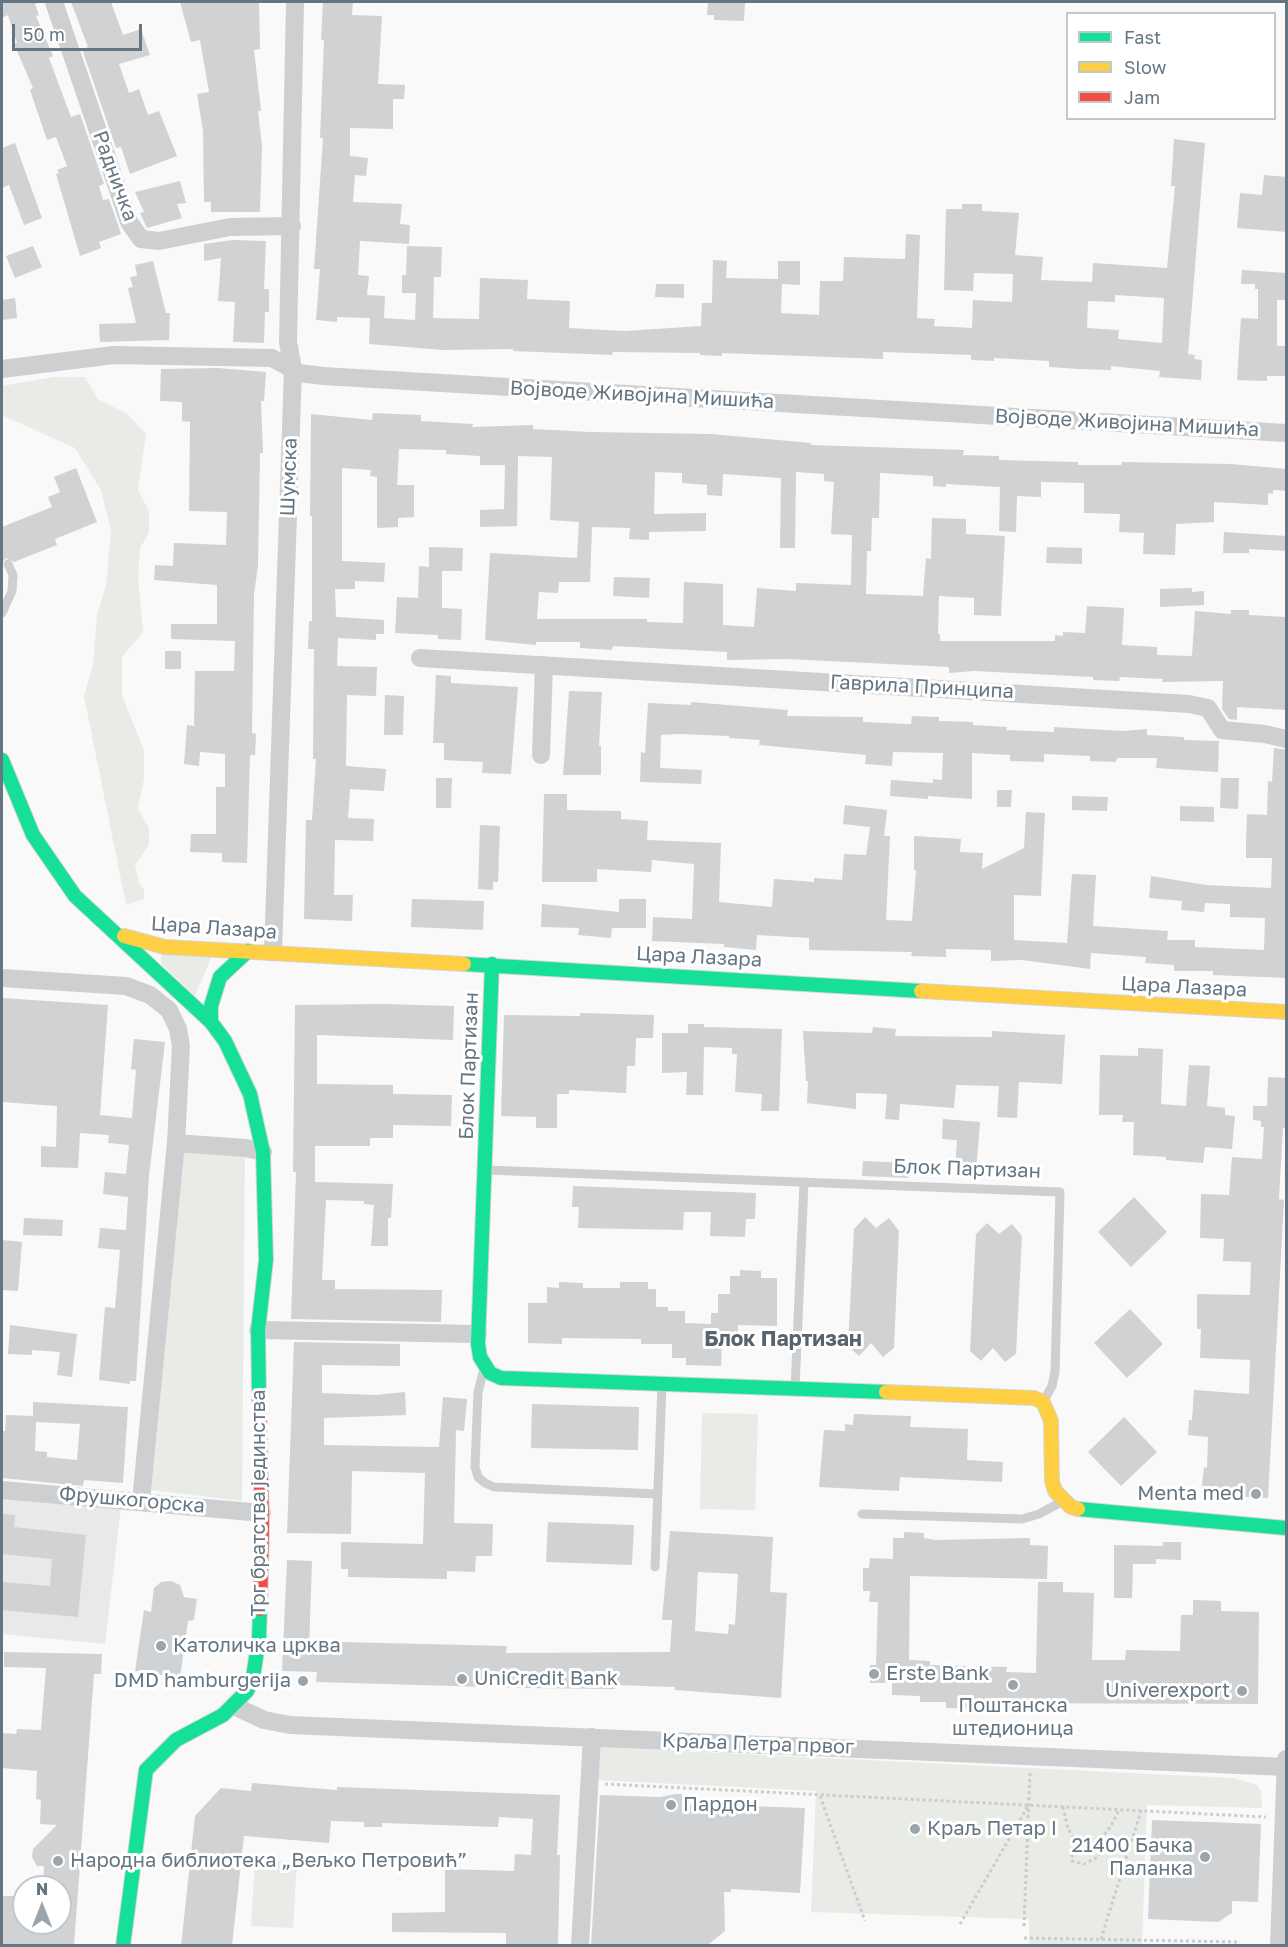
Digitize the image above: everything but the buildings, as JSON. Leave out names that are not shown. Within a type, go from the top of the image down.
[{"type":"street","name":"Радничка","points":[[54,2],[129,222],[141,239],[159,241],[230,227],[292,226]]},
{"type":"street","name":"Шумска","points":[[273,952],[293,369],[288,342],[295,2]]},
{"type":"street","name":"Војводе Живојина Мишића","points":[[2,369],[114,355],[272,358],[299,373],[323,376],[1287,433]]},
{"type":"street","name":"Гаврила Принципа","points":[[420,658],[1189,704],[1208,708],[1222,730],[1265,734],[1287,739]]},
{"type":"street","points":[[541,755],[544,665]]},
{"type":"street","points":[[2,760],[9,798],[54,868],[93,915],[112,929]]},
{"type":"street","name":"Цара Лазара","points":[[112,929],[145,943],[165,947],[492,964],[1287,1012]]},
{"type":"street","name":"Трг братства јединства","points":[[112,929],[211,1022],[237,1062],[250,1094],[263,1152],[266,1260],[258,1330],[262,1513],[259,1638],[253,1677],[247,1691],[234,1706],[223,1715],[176,1740],[146,1770],[123,1946]]},
{"type":"street","points":[[211,1022],[211,1006],[220,977],[230,964],[248,951]]},
{"type":"street","name":"Блок Партизан","points":[[484,1366],[480,1357],[478,1334],[492,964]]},
{"type":"street","points":[[2,978],[126,986],[150,995],[169,1010],[178,1029],[181,1046],[176,1143],[141,1501]]},
{"type":"street","points":[[176,1143],[246,1148],[263,1152]]},
{"type":"street","points":[[258,1330],[478,1334]]},
{"type":"street","points":[[484,1366],[490,1373],[501,1378],[662,1382],[1034,1398],[1043,1402],[1051,1421],[1052,1481],[1055,1491],[1063,1501],[1086,1512],[1287,1528]]},
{"type":"street","name":"Фрушкогорска","points":[[2,1490],[262,1513]]},
{"type":"street","name":"Краља Петра првог","points":[[234,1706],[264,1720],[290,1725],[1286,1767]]},
{"type":"street","points":[[580,1946],[592,1737]]},
{"type":"street","points":[[1279,1946],[1287,1759]]},
{"type":"lane","points":[[2,613],[12,591],[13,575],[8,564]]},
{"type":"lane","name":"Блок Партизан","points":[[486,1170],[1060,1192],[1055,1372],[1052,1386],[1043,1402]]},
{"type":"lane","points":[[795,1389],[804,1182]]},
{"type":"lane","name":"Блок Партизан","points":[[484,1366],[478,1392],[475,1467],[478,1477],[485,1483],[494,1487],[658,1494]]},
{"type":"lane","points":[[655,1567],[662,1382]]},
{"type":"lane","points":[[862,1514],[1022,1520],[1063,1501]]},
{"type":"path","points":[[1024,1926],[1030,1756]]},
{"type":"path","points":[[588,1784],[1283,1818]]},
{"type":"path","points":[[820,1795],[865,1921]]},
{"type":"path","points":[[960,1924],[1029,1805]]},
{"type":"path","points":[[1063,1807],[1068,1829],[1079,1846]]},
{"type":"path","points":[[1097,1844],[1100,1849],[1098,1857],[1084,1864],[1072,1861],[1072,1854],[1079,1846],[1097,1844],[1111,1826],[1119,1810]]},
{"type":"path","points":[[1101,1940],[1142,1811]]},
{"type":"path","points":[[1024,1938],[1240,1942]]},
{"type":"shaded area","points":[[54,377],[85,377],[98,399],[127,414],[146,434],[138,490],[149,511],[149,533],[140,548],[138,577],[143,632],[122,657],[122,696],[144,750],[144,779],[138,809],[149,828],[149,845],[135,865],[139,883],[144,890],[144,899],[126,905],[84,696],[93,664],[97,615],[106,586],[111,531],[101,490],[75,448],[2,415],[2,386]]},
{"type":"shaded area","points":[[161,954],[212,956],[195,996],[161,963]]},
{"type":"shaded area","points":[[184,1150],[245,1155],[242,1501],[151,1490]]},
{"type":"shaded area","points":[[702,1413],[758,1414],[755,1510],[700,1509]]},
{"type":"shaded area","points":[[2,1497],[121,1506],[105,1644],[2,1634]]},
{"type":"shaded area","points":[[598,1747],[1234,1778],[1257,1785],[1261,1791],[1262,1808],[1147,1805],[1142,1945],[1029,1946],[1029,1919],[811,1912],[816,1791],[596,1780]]},
{"type":"shaded area","points":[[255,1860],[297,1862],[293,1928],[251,1926]]},
{"type":"traffic: fast","points":[[2,760],[33,835],[75,896],[211,1022],[225,1041],[250,1094],[263,1152],[266,1260],[258,1330],[259,1395]]},
{"type":"traffic: fast","points":[[211,1022],[211,1006],[220,977],[248,951]]},
{"type":"traffic: fast","points":[[464,964],[921,991]]},
{"type":"traffic: fast","points":[[492,964],[478,1344],[480,1357],[490,1373],[501,1378],[886,1392]]},
{"type":"traffic: fast","points":[[1078,1509],[1286,1528]]},
{"type":"traffic: fast","points":[[123,1946],[146,1770],[176,1740],[223,1715],[247,1691],[253,1677],[259,1638],[260,1609]]},
{"type":"traffic: slow","points":[[124,936],[165,947],[464,964]]},
{"type":"traffic: slow","points":[[921,991],[1286,1012]]},
{"type":"traffic: slow","points":[[886,1392],[1034,1398],[1043,1402],[1051,1421],[1052,1481],[1055,1491],[1071,1507],[1078,1509]]},
{"type":"traffic: jam","points":[[259,1395],[262,1526],[260,1609]]},
{"type":"place","name":"Menta med","points":[[1256,1494]]},
{"type":"place","name":"Католичка црква","points":[[161,1646]]},
{"type":"place","name":"Erste Bank","points":[[874,1674]]},
{"type":"place","name":"UniCredit Bank","points":[[462,1679]]},
{"type":"place","name":"DMD hamburgerija","points":[[303,1681]]},
{"type":"place","name":"Поштанска штедионица","points":[[1013,1685]]},
{"type":"place","name":"Univerexport","points":[[1242,1691]]},
{"type":"place","name":"Пардон","points":[[671,1805]]},
{"type":"place","name":"Краљ Петар I","points":[[915,1829]]},
{"type":"place","name":"21400 Бачка Паланка","points":[[1205,1857]]},
{"type":"place","name":"Народна библиотека „Вељко Петровић”","points":[[58,1861]]},
{"type":"district","name":"Блок Партизан","points":[[783,1339]]}]
